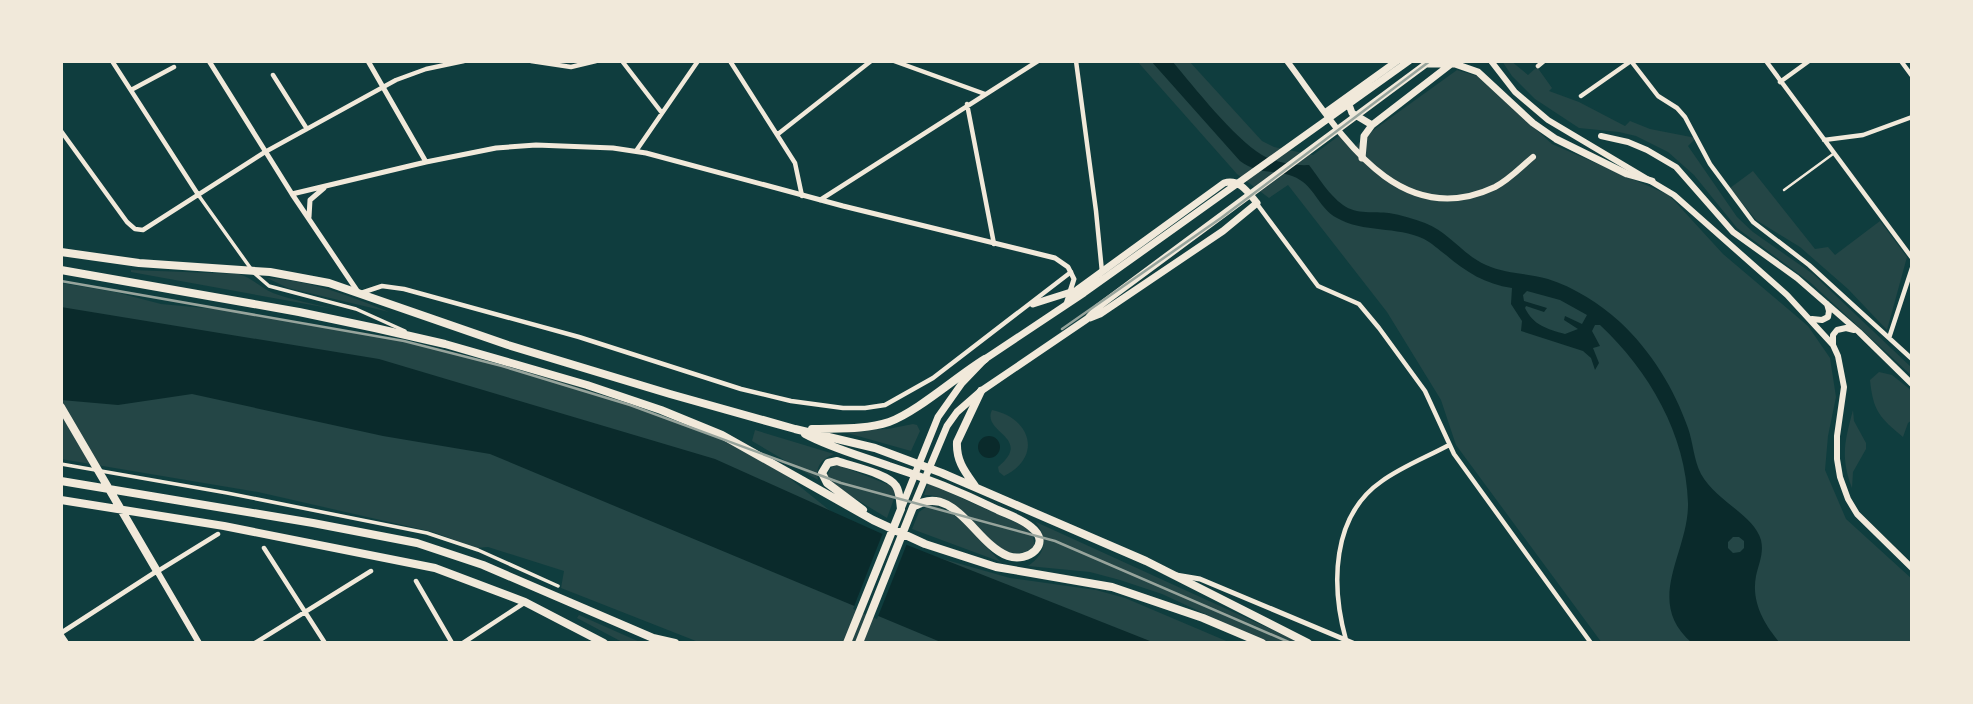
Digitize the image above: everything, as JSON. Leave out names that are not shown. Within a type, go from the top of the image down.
[{"type":"highway","points":[[61,252],[139,263],[287,274],[360,292],[508,345],[795,429],[875,448],[977,488],[1173,574],[1308,643]]},
{"type":"highway","points":[[61,270],[299,312],[416,337],[587,385],[722,435],[873,520],[925,544],[1020,572],[1112,587],[1203,618],[1262,643]]},
{"type":"highway","points":[[795,429],[855,427],[888,422],[909,411],[985,359]]},
{"type":"highway","points":[[977,488],[961,467],[956,451],[960,433],[981,391]]},
{"type":"highway","points":[[61,407],[157,571]]},
{"type":"highway","points":[[795,429],[965,495],[1030,525],[1040,543],[1036,552],[1020,558],[1006,555],[944,503],[929,500],[913,507],[859,643]]},
{"type":"highway","points":[[847,643],[901,509],[898,490],[891,481],[837,461],[824,467],[823,478],[873,520]]},
{"type":"highway","points":[[61,481],[341,527],[417,543],[483,565],[662,643]]},
{"type":"highway","points":[[61,500],[224,526],[411,561],[479,583],[525,602],[604,643]]},
{"type":"highway","points":[[653,638],[675,643]]},
{"type":"main road","points":[[1287,61],[1362,158],[1375,171],[1400,187],[1429,197],[1448,198],[1474,194],[1496,186],[1533,157]]},
{"type":"main road","points":[[1326,112],[1397,61]]},
{"type":"main road","points":[[1032,304],[1077,291],[1409,61]]},
{"type":"main road","points":[[1362,158],[1364,136],[1372,125],[1455,61]]},
{"type":"main road","points":[[1491,61],[1515,92],[1548,120],[1674,195],[1810,318],[1833,345],[1844,387],[1837,459],[1844,488],[1857,514],[1912,568]]},
{"type":"main road","points":[[1087,319],[1098,307],[1427,63],[1455,64],[1478,72],[1533,122],[1574,149],[1627,174],[1652,181]]},
{"type":"main road","points":[[1349,94],[1352,113],[1372,125]]},
{"type":"main road","points":[[1601,136],[1628,142],[1662,157],[1694,186],[1733,232],[1797,278],[1859,332],[1912,384]]},
{"type":"main road","points":[[901,509],[928,440],[948,402],[985,359],[1066,304],[1077,291],[1224,183],[1237,183],[1256,203],[1223,231],[981,391],[957,412],[947,426],[913,507]]},
{"type":"main road","points":[[1810,318],[1822,320],[1828,317],[1826,303]]},
{"type":"main road","points":[[1833,345],[1833,335],[1839,329],[1859,332]]},
{"type":"main road","points":[[157,571],[199,643]]},
{"type":"street","points":[[112,61],[199,196],[260,280],[278,290],[356,309],[416,337]]},
{"type":"street","points":[[209,61],[292,194],[360,292],[382,286],[404,289],[579,337],[741,389],[791,401],[843,408],[885,405],[914,390],[1032,304],[1071,272]]},
{"type":"street","points":[[368,61],[426,162]]},
{"type":"street","points":[[61,131],[127,222],[139,230],[147,229],[265,152],[409,74],[462,61]]},
{"type":"street","points":[[531,61],[571,67],[596,61]]},
{"type":"street","points":[[622,61],[662,113]]},
{"type":"street","points":[[636,151],[698,61]]},
{"type":"street","points":[[730,61],[795,163],[802,196]]},
{"type":"street","points":[[778,134],[871,61]]},
{"type":"street","points":[[894,61],[985,94]]},
{"type":"street","points":[[820,200],[1038,61]]},
{"type":"street","points":[[1076,61],[1102,272]]},
{"type":"street","points":[[1538,66],[1544,61]]},
{"type":"street","points":[[1581,96],[1631,61],[1658,96],[1677,108],[1685,117],[1710,164],[1753,222],[1809,265],[1912,359]]},
{"type":"street","points":[[1766,61],[1912,258]]},
{"type":"street","points":[[1780,82],[1809,61]]},
{"type":"street","points":[[1901,61],[1912,76]]},
{"type":"street","points":[[131,90],[174,67]]},
{"type":"street","points":[[273,75],[307,129]]},
{"type":"street","points":[[967,104],[993,244]]},
{"type":"street","points":[[1824,140],[1863,135],[1912,117]]},
{"type":"street","points":[[292,194],[426,162],[515,146],[578,146],[636,151],[802,196],[1055,258],[1063,262],[1071,272],[1077,291],[1066,304]]},
{"type":"street","points":[[309,219],[310,200],[317,192],[330,185]]},
{"type":"street","points":[[1256,203],[1318,286],[1353,300],[1362,307],[1425,391],[1449,445],[1591,643]]},
{"type":"street","points":[[1889,338],[1912,268]]},
{"type":"street","points":[[1346,640],[1336,592],[1336,569],[1348,523],[1359,504],[1382,480],[1449,445]]},
{"type":"street","points":[[61,464],[227,493],[427,533],[478,551],[558,586]]},
{"type":"street","points":[[67,643],[61,633],[218,534]]},
{"type":"street","points":[[264,548],[325,643]]},
{"type":"street","points":[[255,643],[371,571]]},
{"type":"street","points":[[1173,574],[1200,579],[1353,643]]},
{"type":"street","points":[[416,581],[452,643]]},
{"type":"street","points":[[463,643],[525,602]]},
{"type":"lane","points":[[1784,190],[1833,154]]},
{"type":"shaded area","points":[[1137,61],[1189,61],[1262,141],[1274,147],[1313,155],[1340,135],[1352,149],[1375,129],[1457,70],[1477,76],[1552,144],[1669,195],[1723,254],[1808,326],[1830,358],[1836,397],[1825,470],[1846,519],[1912,579],[1912,643],[1602,643],[1456,445],[1441,400],[1387,312],[1288,185],[1269,198],[1237,174]]},
{"type":"shaded area","points":[[1151,61],[1172,61],[1239,137],[1272,160],[1309,165],[1333,196],[1348,208],[1394,214],[1425,223],[1478,261],[1501,270],[1558,282],[1586,297],[1620,322],[1642,345],[1669,385],[1688,428],[1701,474],[1757,531],[1762,549],[1755,595],[1764,620],[1780,643],[1692,643],[1678,627],[1671,610],[1669,593],[1688,503],[1686,477],[1680,453],[1662,405],[1649,383],[1618,343],[1600,325],[1595,325],[1592,331],[1600,346],[1593,348],[1599,363],[1595,370],[1591,358],[1583,351],[1521,331],[1522,321],[1511,304],[1512,288],[1493,284],[1476,276],[1424,239],[1414,235],[1347,223],[1326,210],[1310,188],[1300,180],[1286,174],[1256,169],[1240,161]],"holes":[[[1527,291],[1560,300],[1587,315],[1582,324],[1565,316],[1564,320],[1578,329],[1565,334],[1547,328],[1532,319],[1525,308],[1526,306],[1544,312],[1547,308],[1524,301],[1523,295]],[[1733,537],[1744,541],[1744,548],[1740,552],[1733,553],[1728,548],[1728,542]]]},
{"type":"shaded area","points":[[1502,61],[1511,61],[1528,75],[1537,67],[1552,88],[1549,91],[1579,102],[1625,126],[1630,121],[1650,129],[1696,138],[1688,146],[1737,217],[1753,232],[1813,274],[1912,368],[1912,376],[1811,283],[1737,228],[1694,175],[1668,152],[1636,136],[1579,128],[1535,99],[1512,76]]},
{"type":"shaded area","points":[[1753,171],[1815,249],[1828,247],[1835,255],[1880,221],[1907,257],[1887,330],[1848,289],[1800,247],[1756,220],[1730,188]]},
{"type":"shaded area","points":[[131,272],[239,274],[273,293],[334,309]]},
{"type":"shaded area","points":[[267,278],[314,285],[389,312],[288,288]]},
{"type":"shaded area","points":[[61,283],[115,292],[161,304],[226,310],[379,336],[496,363],[562,382],[723,438],[772,464],[844,522],[929,555],[1010,578],[1096,590],[1125,598],[1231,643],[701,643],[561,588],[564,571],[488,547],[476,548],[433,532],[258,492],[61,459]]},
{"type":"shaded area","points":[[61,307],[379,359],[715,459],[907,545],[1155,643],[943,643],[490,454],[383,436],[192,394],[118,405],[61,400]]},
{"type":"shaded area","points":[[1879,372],[1892,375],[1912,391],[1912,420],[1908,423],[1903,437],[1883,419],[1873,399],[1870,380]]},
{"type":"shaded area","points":[[992,410],[1016,421],[1027,439],[1028,449],[1024,459],[1004,476],[998,467],[1008,457],[1011,449],[1009,442],[993,424]]},
{"type":"shaded area","points":[[1853,410],[1854,421],[1866,443],[1866,449],[1853,472],[1852,488],[1846,467],[1845,449]]},
{"type":"shaded area","points":[[917,425],[920,431],[911,451],[840,431],[888,429]]},
{"type":"shaded area","points":[[755,430],[834,454],[820,464],[818,480],[752,441]]},
{"type":"shaded area","points":[[989,436],[997,439],[1000,447],[997,455],[989,458],[981,455],[978,447],[981,439]]},
{"type":"shaded area","points":[[838,465],[892,486],[896,493],[887,518],[833,485],[827,475],[832,467]]},
{"type":"shaded area","points":[[928,483],[1026,527],[1032,533],[1035,546],[1020,553],[1007,551],[956,506],[941,498],[924,495]]},
{"type":"shaded area","points":[[929,505],[939,507],[959,519],[1001,562],[912,529],[919,512]]},
{"type":"shaded area","points":[[1036,522],[1301,643],[1268,643],[1162,594],[1120,580],[1090,572],[1028,566],[1039,556],[1043,546],[1042,534]]},
{"type":"shaded area","points":[[579,615],[642,643],[624,643],[577,618]]},
{"type":"pier","points":[[884,530],[908,541],[877,619],[853,609]]},
{"type":"railway","points":[[1062,329],[1221,218],[1430,61]]},
{"type":"railway","points":[[61,281],[404,341],[502,366],[630,405],[841,483],[1055,541],[1291,643]]}]
